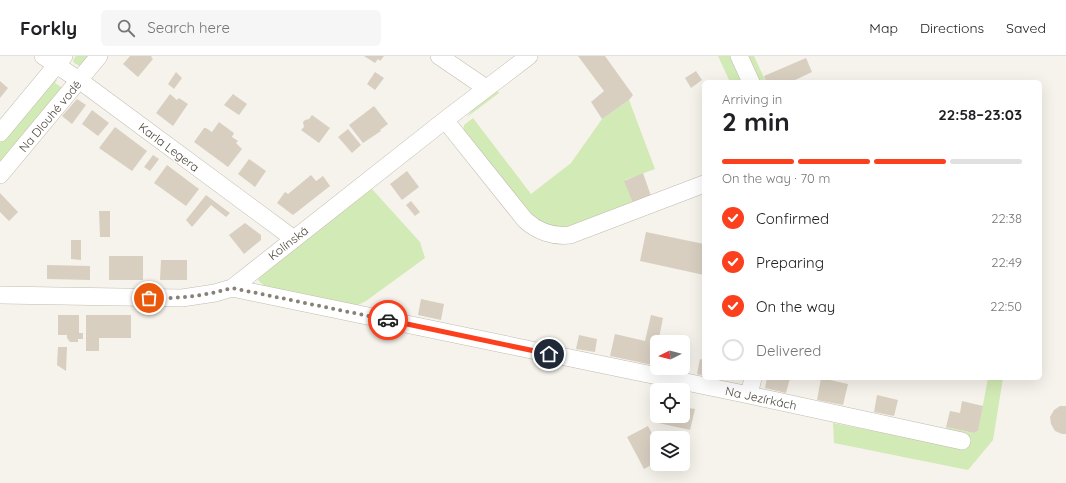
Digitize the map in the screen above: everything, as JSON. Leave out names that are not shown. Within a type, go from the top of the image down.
[{"type":"street","name":"Na Dlouhé vodě","points":[[0,175],[99,56]]},
{"type":"street","points":[[439,56],[486,88]]},
{"type":"street","name":"Kolínská","points":[[0,295],[182,298],[215,293],[232,288],[445,120],[529,56]]},
{"type":"street","points":[[739,56],[750,80]]},
{"type":"street","name":"Karla Legera","points":[[55,59],[79,80],[294,239]]},
{"type":"street","points":[[0,133],[55,59]]},
{"type":"street","points":[[445,120],[524,220],[536,229],[548,234],[560,236],[570,235],[702,185]]},
{"type":"street","name":"Na Jezírkách","points":[[232,288],[749,395],[962,441]]},
{"type":"street","points":[[749,395],[753,380]]},
{"type":"green space","points":[[76,56],[91,56],[80,66],[74,63],[73,60]]},
{"type":"green space","points":[[718,56],[734,56],[745,80],[729,80]]},
{"type":"green space","points":[[743,56],[754,56],[765,80],[754,80]]},
{"type":"green space","points":[[52,76],[57,80],[55,83],[65,88],[0,168],[0,136]]},
{"type":"green space","points":[[497,90],[499,93],[467,117],[473,109]]},
{"type":"green space","points":[[629,100],[655,169],[625,180],[633,203],[569,232],[535,223],[463,131],[464,125],[473,118],[531,194],[571,163],[602,119]]},
{"type":"green space","points":[[372,189],[420,242],[425,258],[366,301],[356,306],[266,288],[258,280],[262,271]]},
{"type":"green space","points":[[988,380],[1003,380],[993,440],[968,470],[834,443],[833,423],[940,444],[945,437],[946,427],[974,433],[978,431]]},
{"type":"building","points":[[130,56],[152,56],[151,57],[153,59],[138,77],[123,64]]},
{"type":"building","points":[[364,56],[384,56],[380,61],[378,59],[375,63]]},
{"type":"building","points":[[578,56],[605,56],[633,95],[629,100],[602,119],[591,102],[604,91]]},
{"type":"building","points":[[806,58],[812,72],[795,80],[765,80],[764,76]]},
{"type":"building","points":[[696,71],[702,80],[691,88],[685,78]]},
{"type":"building","points":[[176,72],[182,78],[174,89],[168,84]]},
{"type":"building","points":[[375,72],[384,78],[375,90],[367,84]]},
{"type":"building","points":[[0,81],[8,88],[0,98]]},
{"type":"building","points":[[170,94],[177,100],[179,98],[188,104],[173,126],[156,113]]},
{"type":"building","points":[[233,94],[247,104],[239,115],[224,105]]},
{"type":"building","points":[[77,99],[86,105],[72,124],[62,116]]},
{"type":"building","points":[[374,106],[388,124],[380,130],[381,131],[363,143],[349,125]]},
{"type":"building","points":[[92,110],[109,123],[98,136],[82,124]]},
{"type":"building","points":[[312,115],[330,128],[319,143],[301,130],[304,127],[303,122],[309,119]]},
{"type":"building","points":[[219,122],[234,133],[232,137],[238,141],[236,143],[242,149],[228,167],[194,142],[204,128],[212,132]]},
{"type":"building","points":[[115,127],[147,151],[132,171],[99,148]]},
{"type":"building","points":[[348,129],[361,145],[352,153],[338,137]]},
{"type":"building","points":[[153,155],[159,159],[150,171],[144,167]]},
{"type":"building","points":[[249,159],[266,171],[255,187],[238,174]]},
{"type":"building","points":[[167,165],[199,189],[186,206],[154,183]]},
{"type":"building","points":[[407,171],[419,187],[402,200],[390,184]]},
{"type":"building","points":[[643,173],[651,196],[633,203],[624,181]]},
{"type":"building","points":[[311,175],[316,181],[323,176],[330,186],[293,215],[277,203],[285,192],[288,194]]},
{"type":"building","points":[[0,193],[18,212],[9,221],[0,212]]},
{"type":"building","points":[[206,195],[230,213],[226,217],[211,205],[192,227],[186,220]]},
{"type":"building","points":[[411,201],[420,212],[415,216],[406,205]]},
{"type":"building","points":[[99,211],[110,211],[110,237],[100,237]]},
{"type":"building","points":[[245,223],[261,235],[261,240],[244,254],[229,235]]},
{"type":"building","points":[[646,232],[702,244],[702,275],[640,261]]},
{"type":"building","points":[[71,240],[81,240],[81,260],[71,259]]},
{"type":"building","points":[[109,256],[143,256],[143,280],[109,280]]},
{"type":"building","points":[[161,260],[187,260],[187,280],[160,280]]},
{"type":"building","points":[[47,265],[90,266],[90,280],[47,279]]},
{"type":"building","points":[[421,299],[444,304],[441,320],[418,315]]},
{"type":"building","points":[[58,315],[79,315],[79,333],[83,333],[83,339],[78,339],[78,342],[70,342],[67,335],[58,335]]},
{"type":"building","points":[[86,315],[131,315],[131,338],[99,338],[99,351],[86,351]]},
{"type":"building","points":[[651,315],[663,318],[660,335],[650,335],[650,365],[610,356],[615,334],[645,341]]},
{"type":"building","points":[[579,335],[597,339],[595,352],[576,349]]},
{"type":"building","points":[[58,347],[67,347],[66,371],[57,365]]},
{"type":"building","points":[[700,359],[702,360],[702,375],[697,374]]},
{"type":"building","points":[[767,380],[789,380],[786,393],[765,388]]},
{"type":"building","points":[[821,380],[830,380],[848,384],[843,405],[817,400]]},
{"type":"building","points":[[877,395],[898,400],[894,416],[874,412]]},
{"type":"building","points":[[962,401],[983,406],[978,431],[974,433],[946,427],[950,411],[960,413]]},
{"type":"building","points":[[1060,406],[1066,406],[1066,434],[1055,431],[1051,424],[1050,417],[1054,410]]},
{"type":"building","points":[[690,408],[695,409],[690,430],[658,423],[690,423]]},
{"type":"building","points":[[648,426],[651,431],[650,466],[644,469],[627,437]]},
{"type":"way so far","points":[[149,298],[182,298],[200,296],[232,288],[388,320]]},
{"type":"route","points":[[388,320],[549,354]]}]
